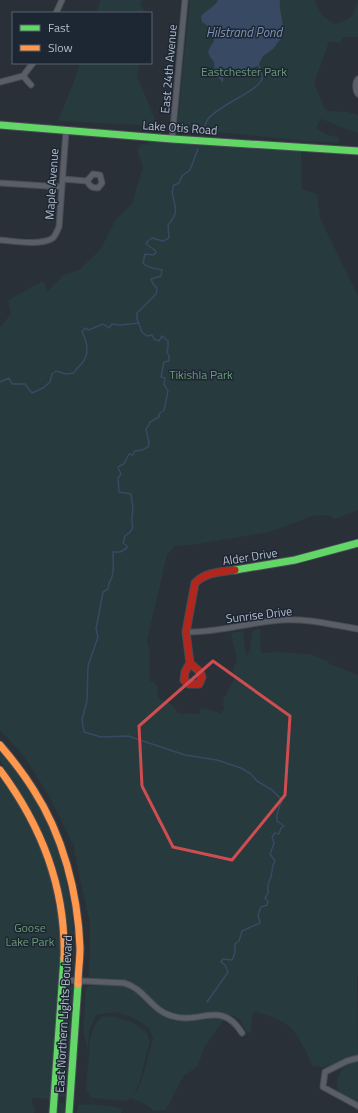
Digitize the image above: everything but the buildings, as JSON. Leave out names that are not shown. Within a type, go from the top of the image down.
[{"type":"main road","name":"Lake Otis Road","points":[[0,125],[282,147],[358,151]]},
{"type":"main road","name":"Alder Drive","points":[[190,663],[186,632],[195,583],[200,578],[208,574],[295,560],[358,543]]},
{"type":"main road","name":"East Northern Lights Boulevard","points":[[0,745],[13,759],[36,793],[52,824],[65,857],[76,899],[80,949],[79,981],[69,1113]]},
{"type":"main road","name":"East Northern Lights Boulevard","points":[[0,770],[22,800],[50,863],[58,894],[64,930],[63,980],[53,1113]]},
{"type":"street","points":[[56,12],[62,0]]},
{"type":"street","name":"East 24th Avenue","points":[[172,139],[185,0]]},
{"type":"street","points":[[0,82],[23,76],[32,64]]},
{"type":"street","points":[[23,76],[31,85]]},
{"type":"street","points":[[358,79],[356,81],[356,92],[358,94]]},
{"type":"street","name":"Maple Avenue","points":[[0,240],[45,242],[53,237],[59,227],[66,131]]},
{"type":"street","points":[[63,179],[87,181]]},
{"type":"street","points":[[0,183],[62,187]]},
{"type":"street","name":"Sunrise Drive","points":[[186,632],[200,632],[287,620],[300,620],[358,629]]},
{"type":"street","points":[[63,980],[124,983],[132,985],[163,1012],[171,1016],[181,1018],[223,1015],[232,1021],[242,1033]]},
{"type":"street","points":[[358,1058],[347,1061],[325,1072],[323,1087],[358,1106]]},
{"type":"highlighted area","points":[[213,661],[290,716],[285,795],[232,860],[173,847],[142,786],[139,726]]},
{"type":"green space","points":[[100,0],[142,0],[140,5],[145,12],[97,12]]},
{"type":"green space","name":"Eastchester Park","points":[[190,0],[314,0],[322,14],[335,24],[345,21],[353,14],[358,0],[358,37],[343,37],[340,43],[329,42],[314,83],[325,109],[329,111],[348,112],[358,115],[358,133],[321,119],[316,128],[328,135],[339,137],[338,143],[177,128]]},
{"type":"green space","points":[[80,64],[140,64],[137,77],[158,126],[58,121]]},
{"type":"green space","name":"Tikishla Park","points":[[149,140],[301,148],[302,189],[317,194],[320,218],[358,296],[358,510],[335,519],[329,515],[312,516],[270,532],[184,546],[176,545],[167,555],[147,640],[150,654],[150,681],[155,683],[158,688],[157,696],[173,705],[178,713],[199,714],[201,708],[218,712],[220,714],[224,709],[223,700],[235,677],[233,669],[237,660],[231,633],[243,631],[246,656],[250,650],[253,630],[260,629],[261,653],[277,652],[310,654],[328,661],[329,664],[358,675],[358,1054],[325,1067],[313,1067],[294,1031],[286,1024],[269,1016],[253,1012],[250,1033],[246,1031],[240,1020],[232,1015],[225,1018],[204,1048],[198,1066],[184,1076],[166,1110],[154,1111],[144,1104],[131,1099],[140,1085],[153,1038],[149,1028],[134,1018],[115,1012],[96,1015],[89,1032],[88,1051],[83,1030],[86,988],[89,986],[90,923],[74,846],[50,798],[24,756],[0,730],[0,327],[11,314],[8,300],[43,281],[48,291],[64,275],[79,270],[100,250],[116,219],[132,204],[143,167],[137,150],[142,144],[149,145]]},
{"type":"green space","points":[[0,750],[34,797],[47,822],[57,849],[71,904],[74,933],[74,962],[71,967],[68,923],[61,891],[48,847],[42,831],[29,806],[0,761]]},
{"type":"green space","name":"Goose Lake Park","points":[[0,774],[22,807],[46,859],[59,917],[61,944],[59,999],[51,1099],[31,1098],[35,1109],[34,1113],[0,1113]]},
{"type":"green space","points":[[72,984],[73,991],[65,1097],[58,1096],[65,992],[67,986]]},
{"type":"green space","points":[[112,1016],[132,1022],[146,1031],[150,1041],[139,1084],[132,1097],[126,1101],[91,1098],[86,1090],[90,1039],[94,1026],[101,1017]]},
{"type":"green space","points":[[358,1060],[358,1103],[338,1091],[337,1081],[344,1067],[353,1061]]},
{"type":"green space","points":[[56,1102],[64,1103],[64,1113],[56,1113]]},
{"type":"green space","points":[[91,1104],[116,1107],[121,1109],[121,1113],[77,1113],[78,1105]]},
{"type":"water","name":"Hilstrand Pond","points":[[218,0],[280,0],[282,24],[282,37],[273,49],[263,56],[258,66],[251,68],[246,73],[228,68],[224,73],[223,83],[215,73],[214,62],[208,51],[214,41],[209,27],[202,22],[201,16],[215,5]]},
{"type":"waterway","points":[[203,131],[207,120],[213,114],[246,94],[259,84],[262,77],[258,64]]},
{"type":"waterway","points":[[198,149],[190,170],[182,176],[179,183],[174,185],[172,190],[176,208],[173,219],[168,225],[169,238],[163,241],[152,238],[146,244],[155,250],[156,253],[153,255],[145,254],[143,263],[150,267],[162,270],[161,276],[151,279],[157,288],[156,294],[137,313],[137,319],[142,332],[147,336],[152,335],[154,339],[159,341],[162,336],[168,341],[167,352],[169,361],[164,362],[161,377],[165,378],[164,384],[168,391],[164,410],[159,414],[159,417],[150,422],[146,429],[149,443],[148,447],[135,451],[133,455],[129,454],[124,464],[118,468],[121,474],[118,478],[119,492],[131,494],[133,527],[125,536],[123,543],[127,546],[127,548],[120,552],[113,552],[112,576],[108,589],[103,592],[96,629],[98,637],[88,666],[87,701],[82,720],[84,732],[101,737],[128,736],[185,755],[217,760],[241,768],[251,774],[257,781],[272,790],[282,801],[278,811],[277,821],[284,826],[281,828],[279,834],[275,833],[272,837],[274,843],[270,854],[275,861],[268,884],[268,893],[265,898],[268,902],[267,905],[261,907],[258,915],[260,923],[242,931],[239,941],[235,944],[235,953],[232,960],[223,959],[221,962],[225,965],[228,972],[207,1002]]},
{"type":"waterway","points":[[0,382],[9,378],[12,384],[25,384],[32,393],[43,388],[50,382],[52,374],[56,371],[66,374],[74,373],[85,359],[87,352],[86,343],[82,332],[85,328],[89,330],[103,324],[109,328],[112,324],[120,325],[139,323]]},
{"type":"traffic: fast","points":[[0,125],[172,139],[358,151]]},
{"type":"traffic: fast","points":[[235,570],[295,560],[358,543]]},
{"type":"traffic: fast","points":[[53,1113],[64,958]]},
{"type":"traffic: fast","points":[[69,1113],[78,984]]},
{"type":"traffic: slow","points":[[0,745],[25,777],[44,807],[61,845],[72,886],[79,927],[80,948],[78,984]]},
{"type":"traffic: slow","points":[[0,770],[28,813],[39,835],[48,859],[61,907],[64,932],[64,958]]},
{"type":"traffic: jam","points":[[190,663],[200,672],[202,677],[199,684],[189,684],[184,680],[185,672],[190,663],[186,632],[195,583],[199,579],[209,575],[235,570]]}]
